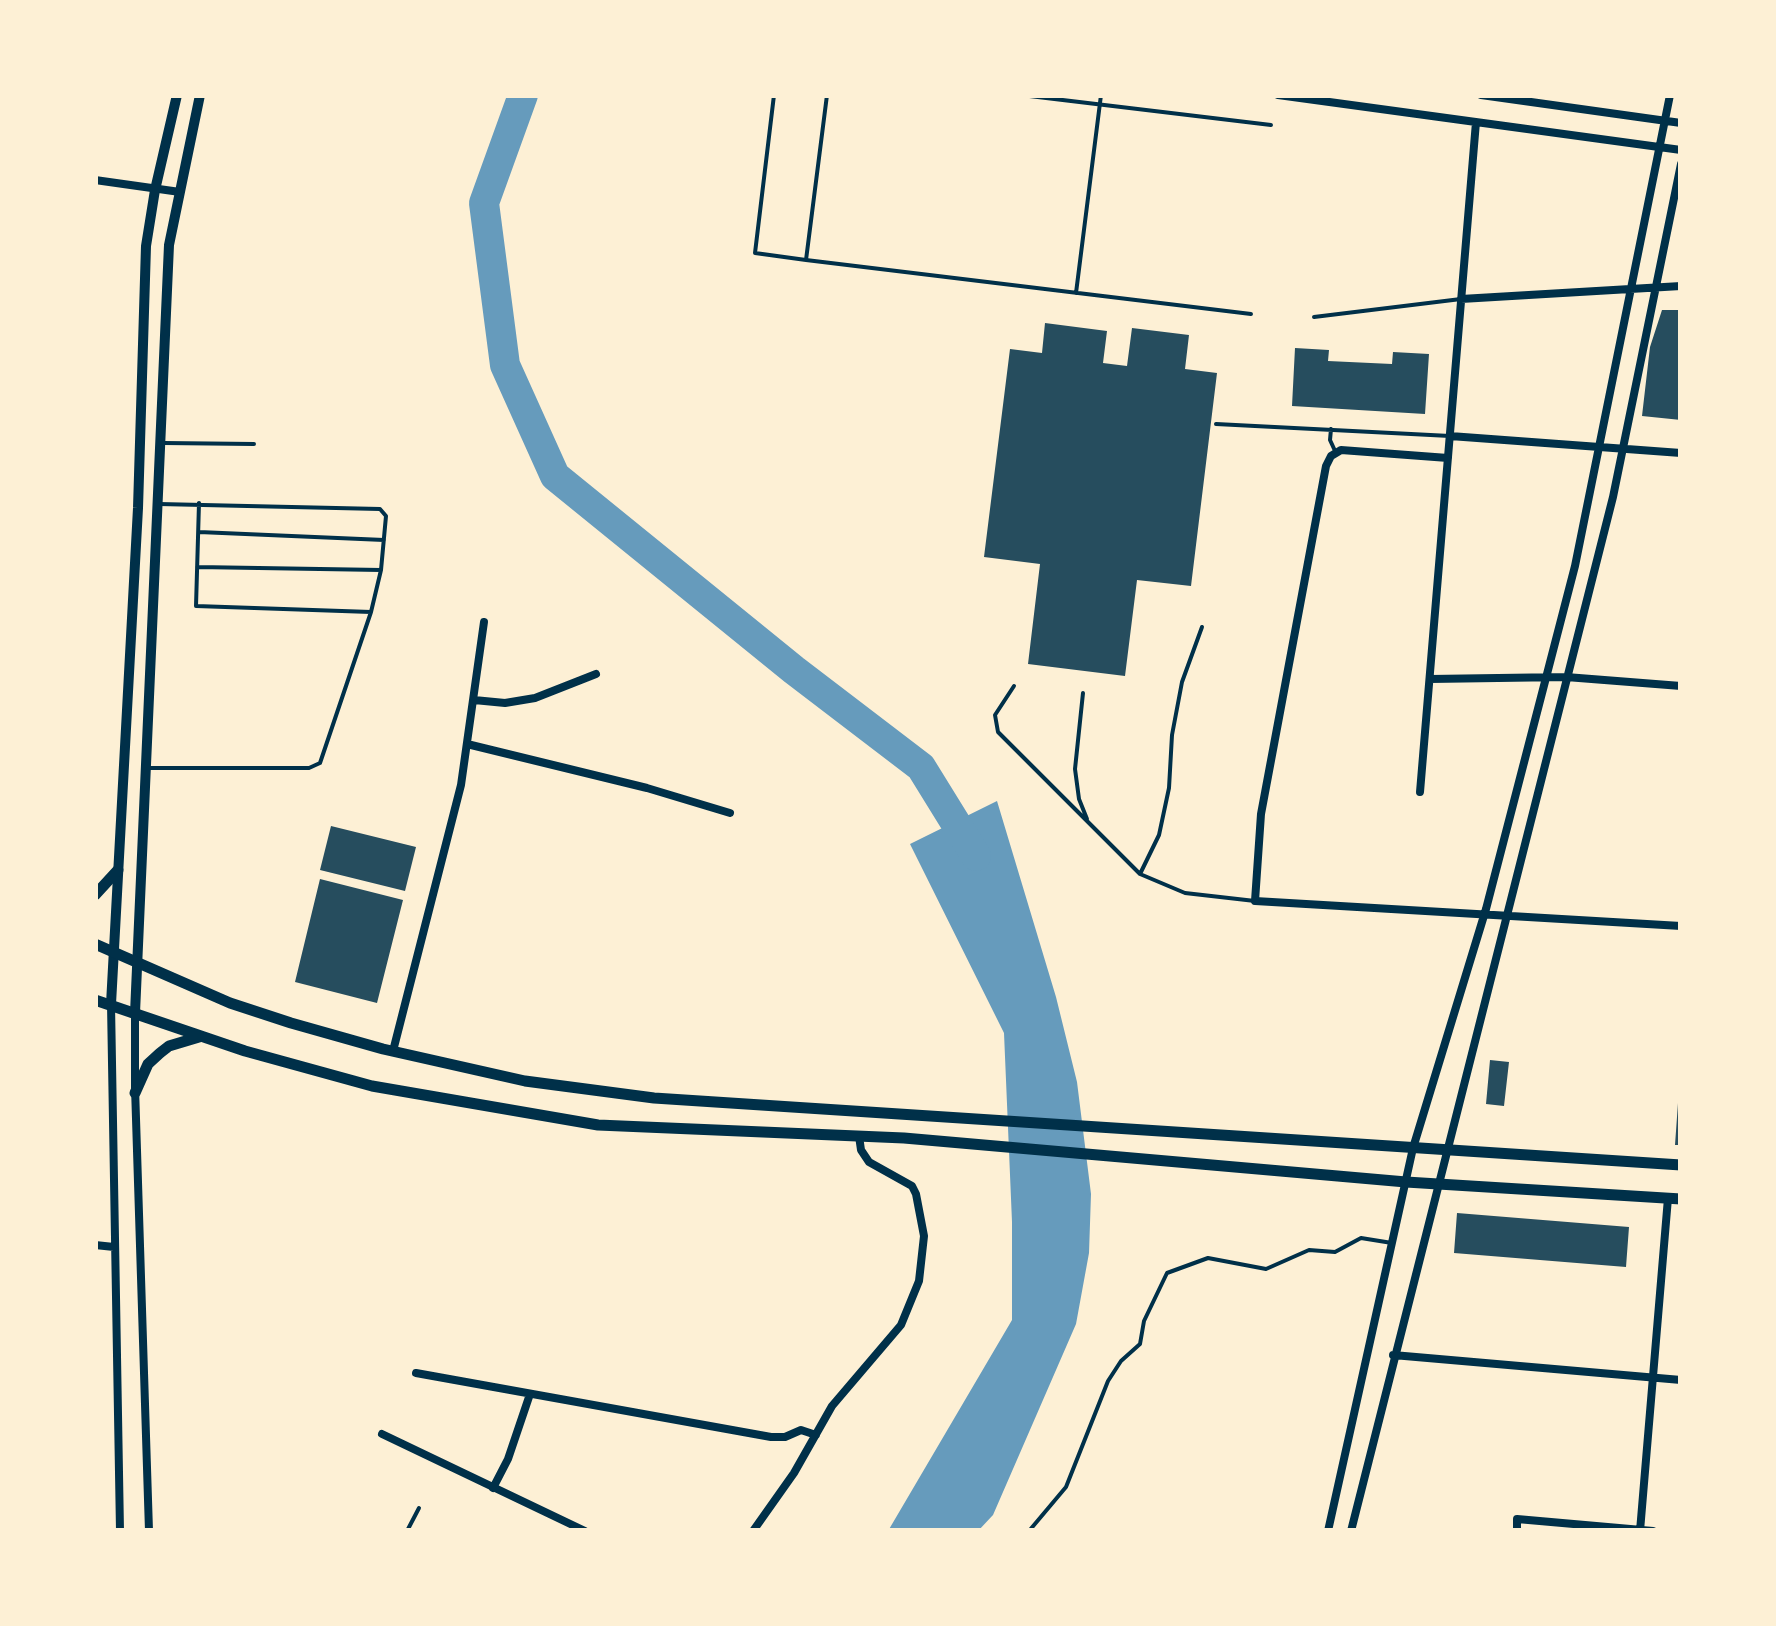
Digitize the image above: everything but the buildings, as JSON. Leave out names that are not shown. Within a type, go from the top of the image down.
[{"type":"main road","points":[[110,1004],[138,508],[146,246],[177,95]]},
{"type":"main road","points":[[136,1014],[135,964],[169,245],[200,95]]},
{"type":"main road","points":[[95,895],[118,870]]},
{"type":"main road","points":[[95,944],[230,1003],[393,1052],[526,1081],[654,1098],[1681,1165]]},
{"type":"main road","points":[[95,1000],[372,1086],[598,1124],[904,1138],[1406,1182],[1674,1198]]},
{"type":"main road","points":[[135,1093],[148,1064],[160,1053],[169,1046],[201,1036]]},
{"type":"street","points":[[1278,95],[1681,150]]},
{"type":"street","points":[[1481,95],[1681,123]]},
{"type":"street","points":[[1328,1531],[1413,1148],[1483,913],[1575,566],[1670,95]]},
{"type":"street","points":[[1420,792],[1476,122]]},
{"type":"street","points":[[1350,1531],[1614,497],[1681,164]]},
{"type":"street","points":[[95,180],[180,192]]},
{"type":"street","points":[[1462,299],[1681,286]]},
{"type":"street","points":[[1450,436],[1681,453]]},
{"type":"street","points":[[1448,458],[1342,450],[1326,466],[1261,814],[1255,902],[1681,926]]},
{"type":"street","points":[[393,1052],[461,784],[484,622]]},
{"type":"street","points":[[474,700],[505,704],[535,698],[596,674]]},
{"type":"street","points":[[1430,679],[1566,677],[1681,686]]},
{"type":"street","points":[[467,744],[647,788],[730,813]]},
{"type":"street","points":[[110,1004],[120,1531]]},
{"type":"street","points":[[136,1014],[149,1531]]},
{"type":"street","points":[[753,1531],[794,1474],[832,1406],[901,1325],[922,1266],[924,1236],[916,1194],[912,1186],[869,1162],[861,1150],[859,1136]]},
{"type":"street","points":[[1640,1530],[1674,1198]]},
{"type":"street","points":[[95,1246],[114,1247]]},
{"type":"street","points":[[1393,1355],[1681,1380]]},
{"type":"street","points":[[416,1372],[771,1437],[801,1430],[816,1435]]},
{"type":"street","points":[[494,1488],[530,1394]]},
{"type":"street","points":[[382,1434],[585,1531]]},
{"type":"street","points":[[1516,1531],[1517,1518],[1653,1531]]},
{"type":"lane","points":[[774,95],[755,253],[1251,314]]},
{"type":"lane","points":[[806,260],[827,95]]},
{"type":"lane","points":[[1021,95],[1271,126]]},
{"type":"lane","points":[[1076,293],[1101,95]]},
{"type":"lane","points":[[1314,317],[1462,299]]},
{"type":"lane","points":[[1216,424],[1450,436]]},
{"type":"lane","points":[[1331,429],[1330,440],[1336,453]]},
{"type":"lane","points":[[160,443],[254,444]]},
{"type":"lane","points":[[199,503],[196,606],[371,612]]},
{"type":"lane","points":[[146,768],[310,768],[320,763],[371,612],[381,570],[386,516],[380,508],[159,504]]},
{"type":"lane","points":[[198,532],[384,540]]},
{"type":"lane","points":[[197,567],[381,570]]},
{"type":"lane","points":[[1140,874],[1158,836],[1182,682],[1202,627]]},
{"type":"lane","points":[[1014,686],[995,715],[998,732],[1140,874],[1185,893],[1255,902]]},
{"type":"lane","points":[[1083,693],[1074,769],[1079,800],[1089,824]]},
{"type":"lane","points":[[1030,1531],[1066,1488],[1108,1381],[1140,1344],[1144,1321],[1167,1273],[1208,1258],[1266,1268],[1309,1250],[1335,1252],[1361,1238],[1392,1244]]},
{"type":"lane","points":[[407,1531],[419,1508]]},
{"type":"water","points":[[997,801],[1056,997],[1077,1082],[1091,1194],[1089,1253],[1076,1324],[993,1515],[978,1531],[888,1531],[1012,1320],[1004,1033],[910,844]]},
{"type":"waterway","points":[[523,95],[484,203],[505,365],[555,476],[794,670],[921,767],[976,856]]}]
